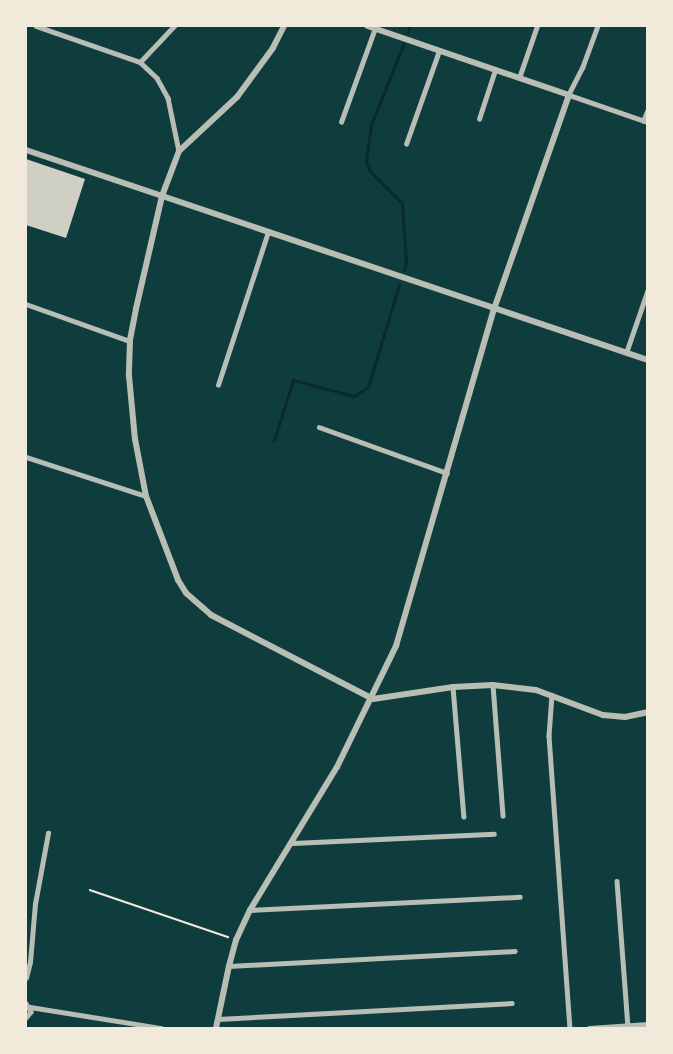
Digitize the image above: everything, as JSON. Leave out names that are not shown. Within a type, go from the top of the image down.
[{"type":"street","points":[[36,26],[140,62],[157,78],[168,98],[179,151]]},
{"type":"street","points":[[140,62],[174,26]]},
{"type":"street","points":[[284,26],[273,48],[237,97],[179,151],[162,196],[130,341],[129,376],[135,439],[146,496],[178,579],[196,603],[211,615],[262,644],[373,699],[453,687],[518,686],[552,695],[603,715],[625,717],[648,712]]},
{"type":"street","points":[[519,78],[537,26]]},
{"type":"street","points":[[216,1029],[236,940],[250,910],[338,767],[373,699],[396,646],[494,309],[569,96],[598,26]]},
{"type":"street","points":[[341,122],[371,27],[645,122],[648,109]]},
{"type":"street","points":[[406,144],[438,51]]},
{"type":"street","points":[[479,119],[495,70]]},
{"type":"street","points":[[26,150],[648,360]]},
{"type":"street","points":[[218,385],[268,232]]},
{"type":"street","points":[[626,353],[648,289]]},
{"type":"street","points":[[26,304],[130,341]]},
{"type":"street","points":[[319,427],[447,473]]},
{"type":"street","points":[[26,457],[146,496]]},
{"type":"street","points":[[493,685],[503,816]]},
{"type":"street","points":[[453,687],[464,818]]},
{"type":"street","points":[[552,695],[549,736],[570,1029]]},
{"type":"street","points":[[26,978],[30,962],[35,904],[48,833]]},
{"type":"street","points":[[293,843],[494,834]]},
{"type":"street","points":[[617,881],[628,1027]]},
{"type":"street","points":[[250,910],[520,897]]},
{"type":"street","points":[[229,966],[515,951]]},
{"type":"street","points":[[218,1019],[512,1003]]},
{"type":"street","points":[[26,1018],[31,1012],[28,1005]]},
{"type":"street","points":[[28,1005],[161,1029]]},
{"type":"street","points":[[588,1029],[648,1024]]},
{"type":"path","points":[[90,890],[236,940]]},
{"type":"building","points":[[26,159],[85,179],[66,238],[26,225]]},
{"type":"waterway","points":[[408,32],[410,26]]},
{"type":"waterway","points":[[404,43],[371,125],[366,161],[370,171],[402,203],[406,261],[404,270]]},
{"type":"waterway","points":[[274,440],[293,380],[354,396],[368,387],[399,285]]}]
